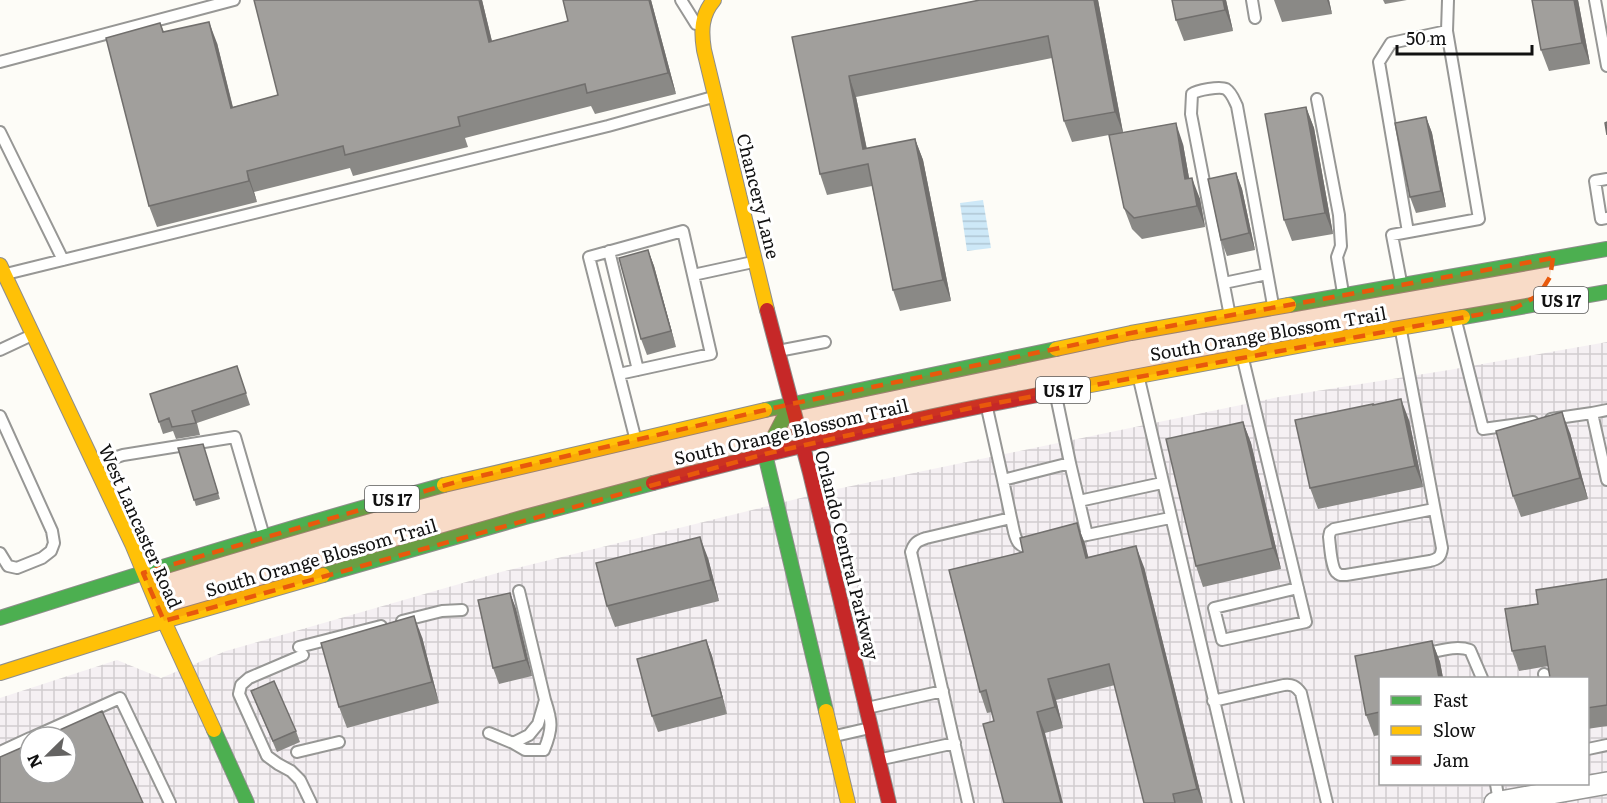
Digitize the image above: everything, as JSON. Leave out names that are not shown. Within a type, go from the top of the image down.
[{"type":"main road","points":[[701,32],[703,17],[714,0]]},
{"type":"main road","name":"Chancery Lane","points":[[701,32],[790,404]]},
{"type":"main road","name":"South Orange Blossom Trail","points":[[0,618],[264,536],[463,480],[790,404],[1122,335],[1402,285],[1553,263],[1607,249]]},
{"type":"main road","name":"West Lancaster Road","points":[[2,270],[247,803]]},
{"type":"main road","points":[[1515,308],[1539,295],[1544,286]]},
{"type":"main road","name":"South Orange Blossom Trail","points":[[0,673],[164,621],[525,517],[802,445],[986,405],[1242,356],[1607,292]]},
{"type":"main road","points":[[790,404],[765,454],[848,803]]},
{"type":"main road","name":"Orlando Central Parkway","points":[[790,404],[889,803]]},
{"type":"street","points":[[1589,785],[1607,783]]},
{"type":"street","points":[[1497,803],[1533,799],[1562,787],[1584,785]]},
{"type":"lane","points":[[0,62],[234,0]]},
{"type":"lane","points":[[681,0],[701,32]]},
{"type":"lane","points":[[1252,0],[1255,18]]},
{"type":"lane","points":[[1402,285],[1392,235],[1479,219],[1447,31],[1448,0]]},
{"type":"lane","points":[[1595,0],[1607,66]]},
{"type":"lane","points":[[1408,232],[1379,62],[1391,43],[1447,31]]},
{"type":"lane","points":[[1230,316],[1191,114],[1192,94],[1196,91],[1222,88],[1232,96],[1237,106],[1273,308]]},
{"type":"lane","points":[[2,270],[63,260],[598,128],[716,96]]},
{"type":"lane","points":[[1317,99],[1339,216],[1341,246],[1337,257],[1343,295]]},
{"type":"lane","points":[[0,132],[63,260]]},
{"type":"lane","points":[[1607,179],[1595,182],[1600,219],[1607,218]]},
{"type":"lane","points":[[619,374],[711,354],[683,231],[589,257],[635,440]]},
{"type":"lane","points":[[609,251],[638,370]]},
{"type":"lane","points":[[693,275],[756,261]]},
{"type":"lane","points":[[1224,283],[1267,274]]},
{"type":"lane","points":[[1455,318],[1483,429],[1607,410]]},
{"type":"lane","points":[[1400,327],[1442,548],[1442,554],[1437,559],[1346,575],[1336,572],[1330,532],[1335,529],[1434,509]]},
{"type":"lane","points":[[0,350],[33,334]]},
{"type":"lane","points":[[777,351],[825,342]]},
{"type":"lane","points":[[1242,356],[1298,588],[1306,622],[1222,639],[1214,608],[1298,588]]},
{"type":"lane","points":[[1138,376],[1238,803]]},
{"type":"lane","points":[[1055,392],[1087,535]]},
{"type":"lane","points":[[986,405],[1017,540],[1024,548],[1042,545]]},
{"type":"lane","points":[[1592,413],[1607,480]]},
{"type":"lane","points":[[0,416],[52,531],[54,543],[51,551],[42,558],[17,568],[4,567],[0,553]]},
{"type":"lane","points":[[93,464],[123,455],[235,437],[264,536]]},
{"type":"lane","points":[[1003,480],[1070,463]]},
{"type":"lane","points":[[1079,501],[1162,483]]},
{"type":"lane","points":[[1065,540],[1170,518]]},
{"type":"lane","points":[[969,803],[911,552],[918,540],[1011,519]]},
{"type":"lane","points":[[489,733],[525,750],[544,750],[551,734],[550,718],[519,591]]},
{"type":"lane","points":[[311,803],[300,780],[278,760],[267,756],[239,694],[241,685],[249,678],[301,651],[442,611],[462,610]]},
{"type":"lane","points":[[1411,656],[1455,648],[1470,650],[1482,677]]},
{"type":"lane","points":[[1214,701],[1284,685],[1297,688],[1301,693],[1327,803]]},
{"type":"lane","points":[[866,708],[943,691]]},
{"type":"lane","points":[[61,725],[120,698],[170,803]]},
{"type":"lane","points":[[513,743],[529,735],[538,724],[545,700]]},
{"type":"lane","points":[[832,737],[871,727]]},
{"type":"lane","points":[[297,753],[339,742]]},
{"type":"lane","points":[[879,760],[955,743]]},
{"type":"lane","points":[[0,752],[18,744]]},
{"type":"lane","points":[[1589,749],[1607,745]]},
{"type":"lane","points":[[1496,785],[1497,803]]},
{"type":"highlighted area","points":[[1553,258],[1550,277],[1539,295],[1515,308],[975,407],[765,454],[164,621],[143,573],[463,480],[791,404],[1131,333]]},
{"type":"shaded area","points":[[1607,342],[1607,803],[0,803],[0,698],[117,660],[161,678],[226,651],[501,572],[837,489],[1279,397]]},
{"type":"water","points":[[983,200],[991,248],[967,251],[960,203]]},
{"type":"building","points":[[254,0],[479,0],[489,42],[568,21],[563,0],[649,0],[668,73],[587,93],[585,84],[458,117],[460,126],[345,155],[343,146],[247,171],[249,181],[149,206],[106,38],[160,23],[163,32],[209,22],[231,108],[278,95]]},
{"type":"building","points":[[980,0],[1094,0],[1115,112],[1064,121],[1048,36],[849,76],[863,149],[915,139],[943,280],[893,290],[868,164],[820,174],[792,37]]},
{"type":"building","points":[[1172,0],[1223,0],[1225,10],[1176,20]]},
{"type":"building","points":[[1532,0],[1574,0],[1582,43],[1541,50]]},
{"type":"building","points":[[1306,107],[1325,213],[1284,220],[1265,114]]},
{"type":"building","points":[[1426,117],[1441,191],[1410,197],[1395,123]]},
{"type":"building","points":[[1176,123],[1185,179],[1192,178],[1197,206],[1134,218],[1124,208],[1109,135]]},
{"type":"building","points":[[1236,173],[1249,233],[1221,240],[1208,179]]},
{"type":"building","points":[[648,250],[671,331],[641,339],[619,258]]},
{"type":"building","points":[[237,366],[246,393],[192,411],[196,423],[172,427],[169,418],[159,422],[150,394]]},
{"type":"building","points":[[1401,399],[1415,466],[1310,488],[1295,420]]},
{"type":"building","points":[[1562,412],[1580,478],[1513,496],[1496,431]]},
{"type":"building","points":[[1243,422],[1273,548],[1196,566],[1166,439]]},
{"type":"building","points":[[203,444],[218,493],[194,500],[178,448]]},
{"type":"building","points":[[1077,523],[1086,558],[1136,546],[1197,789],[1173,794],[1175,803],[1144,803],[1109,664],[1048,679],[1055,707],[1037,712],[1061,803],[1004,803],[983,724],[994,721],[986,690],[980,692],[949,570],[1023,552],[1020,538]]},
{"type":"building","points":[[700,537],[711,580],[607,606],[596,563]]},
{"type":"building","points":[[1607,579],[1607,705],[1589,708],[1589,677],[1550,677],[1545,646],[1512,651],[1505,609],[1538,604],[1536,590]]},
{"type":"building","points":[[510,593],[526,660],[493,668],[478,600]]},
{"type":"building","points":[[414,616],[432,682],[339,707],[321,643]]},
{"type":"building","points":[[706,640],[722,697],[652,716],[637,659]]},
{"type":"building","points":[[1432,641],[1439,677],[1379,677],[1379,712],[1366,715],[1355,656]]},
{"type":"building","points":[[274,681],[296,731],[273,741],[251,691]]},
{"type":"building","points":[[102,711],[143,803],[0,803],[0,757],[18,749],[18,785],[78,785],[78,725],[71,725]]},
{"type":"traffic: fast","points":[[1289,305],[1607,249]]},
{"type":"traffic: fast","points":[[1463,317],[1607,292]]},
{"type":"traffic: fast","points":[[765,410],[1056,349]]},
{"type":"traffic: fast","points":[[791,404],[765,454],[826,711]]},
{"type":"traffic: fast","points":[[323,575],[653,483]]},
{"type":"traffic: fast","points":[[0,618],[221,549],[444,485]]},
{"type":"traffic: fast","points":[[214,730],[247,803]]},
{"type":"traffic: slow","points":[[714,0],[703,24],[704,50],[767,310]]},
{"type":"traffic: slow","points":[[0,265],[132,544],[214,730]]},
{"type":"traffic: slow","points":[[1056,349],[1131,333],[1289,305]]},
{"type":"traffic: slow","points":[[1038,395],[1463,317]]},
{"type":"traffic: slow","points":[[444,485],[765,410]]},
{"type":"traffic: slow","points":[[0,673],[164,621],[323,575]]},
{"type":"traffic: slow","points":[[826,711],[848,803]]},
{"type":"traffic: jam","points":[[767,310],[810,473],[889,803]]},
{"type":"traffic: jam","points":[[653,483],[941,414],[1038,395]]}]
